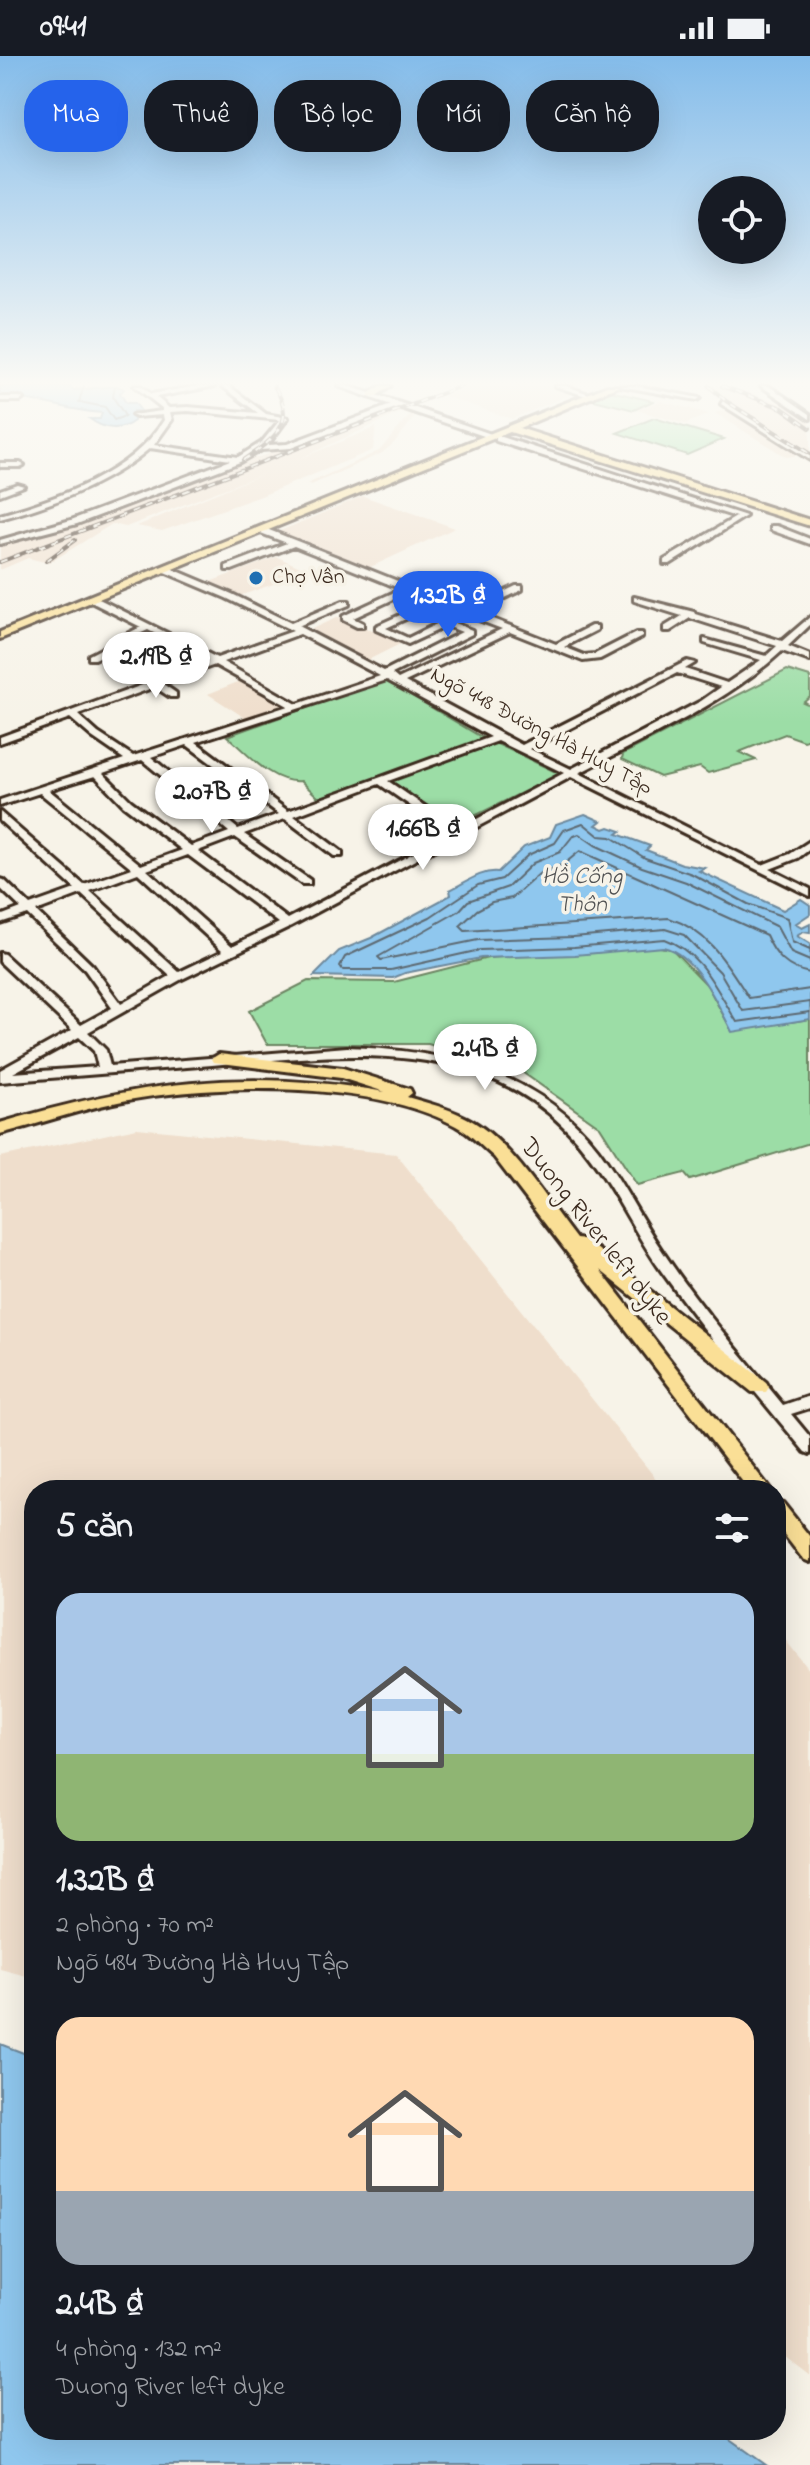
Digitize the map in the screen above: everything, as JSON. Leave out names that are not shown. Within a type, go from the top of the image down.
[{"type":"main road","points":[[0,636],[340,498]]},
{"type":"main road","points":[[731,498],[810,523]]},
{"type":"main road","points":[[760,498],[810,514]]},
{"type":"main road","points":[[219,1059],[316,1069],[371,1081],[420,1100],[462,1123]]},
{"type":"main road","name":"Duong River left dyke","points":[[0,1129],[87,1103],[162,1090],[240,1085],[340,1090],[401,1101],[462,1123],[500,1153],[753,1480]]},
{"type":"main road","points":[[556,1225],[759,1387]]},
{"type":"main road","points":[[786,1522],[810,1553]]},
{"type":"street","points":[[0,517],[54,498]]},
{"type":"street","points":[[0,542],[45,533],[141,498]]},
{"type":"street","points":[[667,562],[742,516],[687,498]]},
{"type":"street","points":[[2,505],[19,512]]},
{"type":"street","points":[[774,528],[810,542]]},
{"type":"street","points":[[261,530],[589,659],[639,635]]},
{"type":"street","points":[[0,532],[14,539]]},
{"type":"street","points":[[229,568],[294,543]]},
{"type":"street","name":"Ngõ 448 Đường Hà Huy Tập","points":[[165,569],[401,681],[499,737],[810,893]]},
{"type":"street","points":[[437,601],[379,628],[408,641],[519,588]]},
{"type":"street","points":[[360,625],[346,618],[408,589]]},
{"type":"street","points":[[92,599],[217,662],[294,706]]},
{"type":"street","points":[[637,599],[691,614],[810,658]]},
{"type":"street","points":[[0,740],[217,662],[296,629],[346,603]]},
{"type":"street","points":[[667,629],[691,614]]},
{"type":"street","points":[[0,1077],[178,977],[287,924],[704,703],[768,659],[810,620]]},
{"type":"street","points":[[0,803],[388,675],[469,632],[447,623]]},
{"type":"street","points":[[92,657],[121,643],[124,637],[146,628]]},
{"type":"street","points":[[556,648],[594,628]]},
{"type":"street","points":[[401,681],[509,629]]},
{"type":"street","points":[[707,641],[768,659]]},
{"type":"street","points":[[121,643],[174,677]]},
{"type":"street","points":[[523,748],[690,663]]},
{"type":"street","points":[[677,670],[728,686]]},
{"type":"street","points":[[156,683],[173,695]]},
{"type":"street","points":[[71,714],[95,735],[138,758],[306,882]]},
{"type":"street","points":[[0,920],[499,737]]},
{"type":"street","points":[[188,741],[338,854]]},
{"type":"street","points":[[96,771],[127,803],[287,924]]},
{"type":"street","points":[[381,781],[458,834]]},
{"type":"street","points":[[41,789],[140,869],[231,952]]},
{"type":"street","points":[[0,815],[178,977]]},
{"type":"street","points":[[387,823],[431,848]]},
{"type":"street","points":[[763,868],[794,856],[810,844]]},
{"type":"street","points":[[0,882],[89,968],[119,1010]]},
{"type":"street","points":[[0,956],[102,1052],[105,1069]]},
{"type":"street","points":[[0,1077],[325,1051],[396,1052],[480,1070],[525,1090],[557,1113],[589,1146],[670,1272],[810,1448]]},
{"type":"street","points":[[780,1412],[810,1402]]},
{"type":"shaded area","points":[[142,498],[200,498],[126,527],[112,524],[49,563],[28,558],[0,570],[0,543],[48,532]]},
{"type":"shaded area","points":[[204,498],[254,498],[162,531],[137,526]]},
{"type":"shaded area","points":[[357,498],[370,498],[455,528],[366,569],[273,534]]},
{"type":"shaded area","name":"Chợ Vân","points":[[277,557],[310,571],[234,598],[204,584]]},
{"type":"shaded area","points":[[338,617],[402,643],[366,661],[305,632]]},
{"type":"shaded area","points":[[243,680],[290,706],[247,719],[208,694]]},
{"type":"shaded area","points":[[137,1128],[396,1154],[657,1480],[24,1480],[24,1975],[0,1969],[0,1157]]},
{"type":"shaded area","points":[[786,1641],[810,1671],[810,2376],[786,2358]]},
{"type":"green space","points":[[787,670],[810,677],[810,696],[803,702],[810,705],[810,739],[804,741],[785,734],[739,752],[756,760],[708,773],[700,767],[660,777],[622,759],[623,754]]},
{"type":"green space","points":[[385,680],[478,735],[560,774],[456,825],[382,777],[319,798],[301,781],[290,781],[270,773],[227,736]]},
{"type":"green space","points":[[652,946],[672,949],[707,985],[732,1031],[810,1019],[810,1143],[690,1180],[684,1173],[637,1185],[600,1127],[519,1070],[428,1044],[267,1044],[249,1011],[308,981],[394,982],[488,958]]},
{"type":"water","name":"Hồ Cống Thôn","points":[[585,814],[601,821],[596,825],[604,829],[609,827],[621,831],[617,834],[650,846],[646,850],[682,864],[705,868],[699,871],[783,910],[801,899],[810,905],[810,914],[795,924],[802,928],[810,924],[810,933],[803,932],[797,936],[810,944],[810,1019],[732,1032],[696,970],[675,952],[663,947],[575,955],[481,958],[393,978],[314,976],[339,951],[371,938],[451,895],[450,890],[473,878],[498,872],[524,847],[550,837],[556,824]]},
{"type":"water","points":[[0,2044],[24,2053],[24,2440],[731,2440],[766,2465],[0,2465]]},
{"type":"railway","points":[[0,562],[167,498]]},
{"type":"railway","points":[[46,561],[75,540]]},
{"type":"place","name":"Chợ Vân","points":[[256,578]]}]
